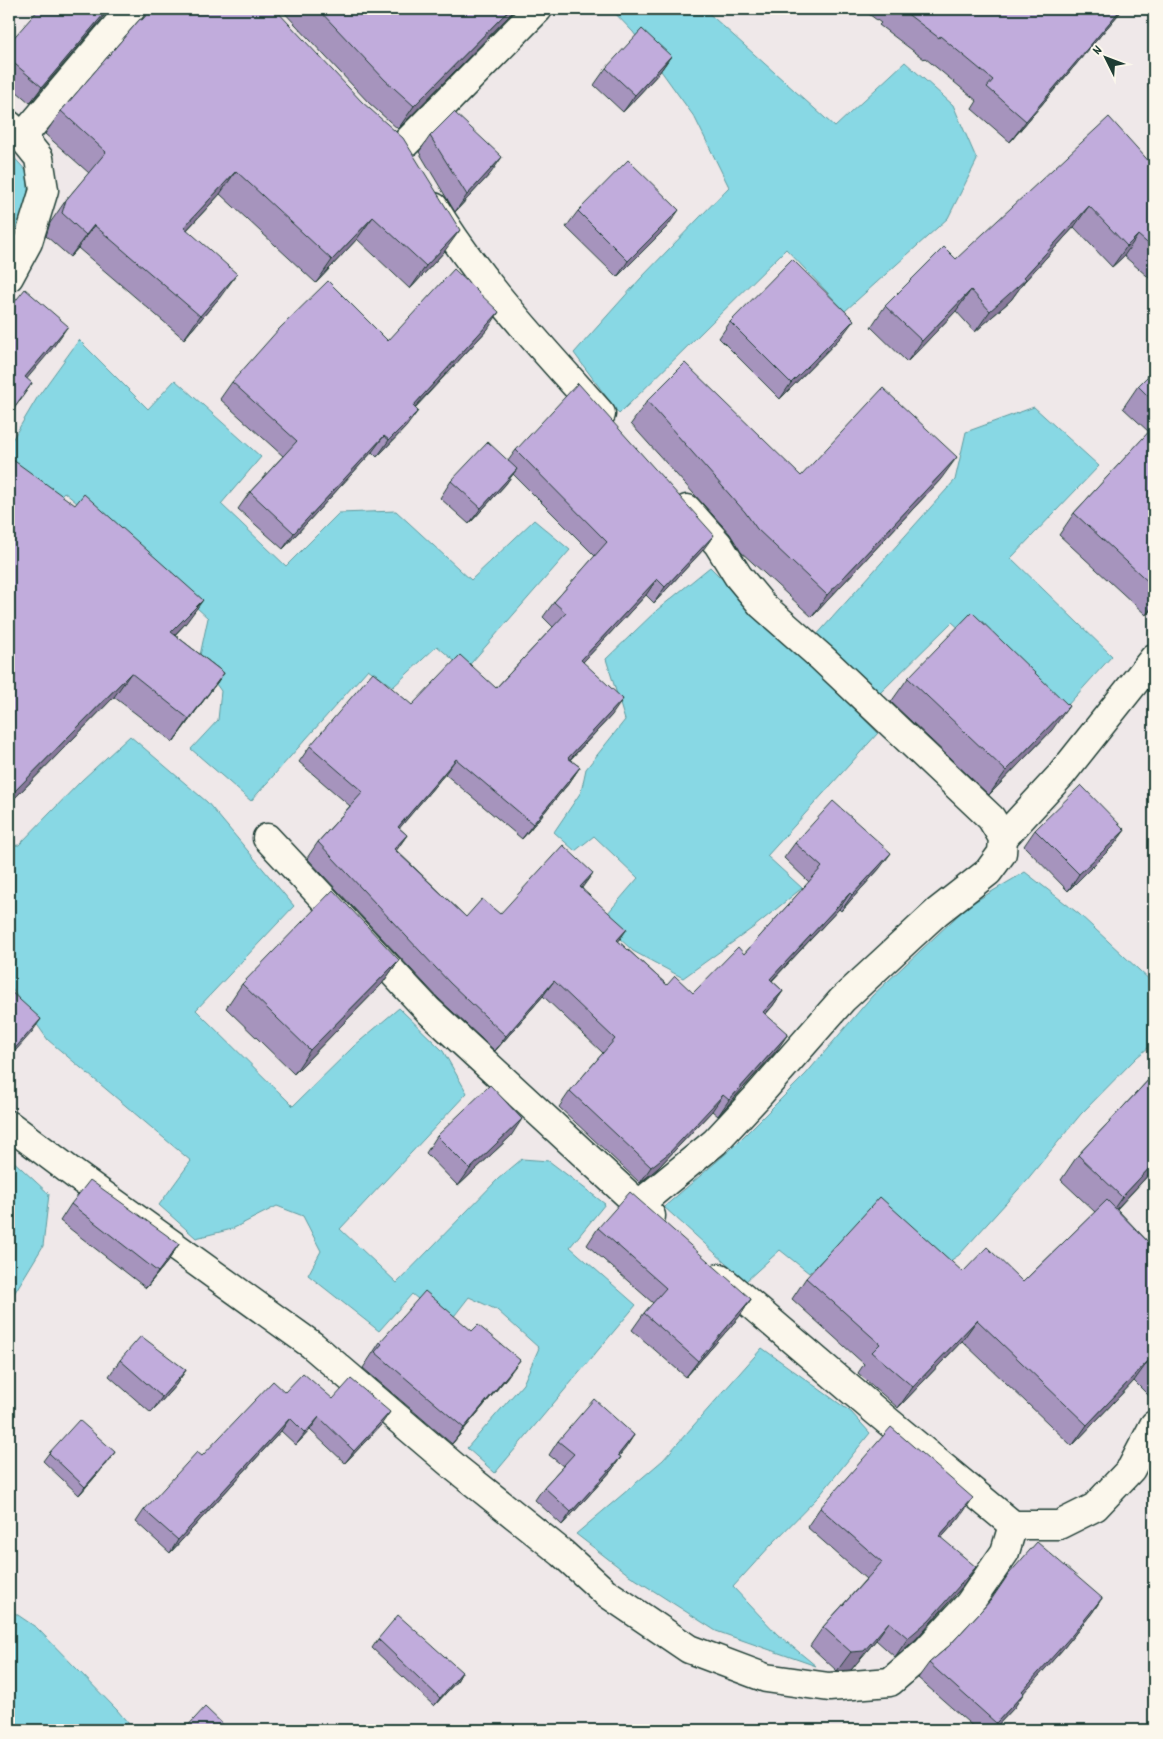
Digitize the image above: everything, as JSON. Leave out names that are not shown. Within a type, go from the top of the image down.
[{"type":"street","points":[[9,277],[28,242],[44,190],[39,158],[15,131],[131,9]]},
{"type":"street","points":[[399,150],[538,9]]},
{"type":"street","points":[[378,132],[399,150],[454,240],[514,316],[619,434]]},
{"type":"street","points":[[638,1205],[715,1142],[842,1000],[937,912],[988,872],[1002,853],[1003,838],[991,818],[822,658],[762,605],[738,576],[718,544],[669,490]]},
{"type":"street","points":[[1003,838],[1061,775],[1154,658]]},
{"type":"street","points":[[267,838],[428,1010],[667,1230]]},
{"type":"street","points":[[9,1125],[312,1345],[457,1469],[562,1553],[604,1592],[689,1649],[766,1678],[829,1687],[890,1682],[927,1650],[969,1604],[1005,1552],[1012,1525]]},
{"type":"street","points":[[702,1262],[1012,1525],[1059,1525],[1095,1507],[1131,1469],[1154,1425]]},
{"type":"water","points":[[611,9],[704,9],[835,127],[905,62],[953,105],[977,160],[948,218],[845,311],[786,249],[619,414],[574,353],[641,278],[729,187],[695,118],[633,32]]},
{"type":"water","points":[[9,152],[29,174],[26,215],[9,240]]},
{"type":"water","points":[[79,340],[148,409],[175,380],[261,457],[221,504],[286,566],[339,513],[396,511],[471,580],[534,520],[570,550],[465,670],[437,646],[393,687],[368,669],[251,801],[191,749],[218,720],[221,691],[199,660],[208,618],[149,564],[64,492],[48,509],[9,473],[9,445],[37,398]]},
{"type":"water","points":[[1034,407],[1099,466],[1011,558],[1112,656],[1057,717],[952,622],[878,695],[815,637],[955,480],[966,432]]},
{"type":"water","points":[[710,567],[878,733],[767,856],[802,888],[754,927],[683,978],[633,951],[601,921],[638,878],[594,836],[575,851],[554,832],[581,792],[586,769],[625,720],[606,659],[657,610]]},
{"type":"water","points":[[130,736],[207,802],[294,906],[196,1010],[293,1106],[354,1046],[399,1008],[443,1051],[467,1093],[340,1229],[397,1283],[498,1179],[522,1159],[549,1161],[605,1204],[570,1247],[636,1305],[495,1473],[467,1448],[523,1384],[539,1348],[497,1310],[469,1297],[448,1324],[412,1294],[379,1331],[308,1275],[321,1251],[303,1216],[277,1206],[232,1229],[196,1238],[159,1205],[191,1161],[48,1040],[9,985],[9,846],[19,845],[82,780]]},
{"type":"water","points":[[1025,872],[1079,914],[1154,984],[1154,1043],[1137,1057],[1081,1114],[1026,1181],[959,1255],[938,1269],[872,1210],[809,1273],[780,1250],[746,1281],[664,1207],[730,1150],[806,1074],[872,996],[969,905]]},
{"type":"water","points":[[9,1157],[49,1194],[43,1246],[9,1302]]},
{"type":"water","points":[[762,1348],[851,1412],[870,1433],[820,1495],[733,1587],[777,1634],[816,1666],[716,1631],[629,1575],[576,1534],[663,1460]]},
{"type":"water","points":[[9,1609],[37,1628],[134,1730],[9,1730]]},
{"type":"building","points":[[39,9],[108,9],[42,87],[9,59],[9,43]]},
{"type":"building","points":[[152,9],[275,9],[362,102],[403,138],[460,230],[426,266],[373,217],[332,260],[236,171],[184,227],[237,274],[200,316],[94,225],[86,235],[62,213],[66,200],[106,152],[61,111],[140,19],[142,20]]},
{"type":"building","points":[[318,9],[510,9],[414,106],[385,80]]},
{"type":"building","points":[[901,9],[1121,9],[1026,121],[987,87],[993,80],[940,36],[939,38]]},
{"type":"building","points":[[642,29],[671,56],[635,95],[606,68]]},
{"type":"building","points":[[454,112],[502,157],[467,195],[430,136]]},
{"type":"building","points":[[1109,117],[1154,167],[1154,249],[1138,235],[1127,246],[1089,206],[1024,277],[1026,279],[990,311],[971,290],[922,341],[885,306],[944,247],[956,259]]},
{"type":"building","points":[[628,160],[679,210],[628,261],[578,211]]},
{"type":"building","points":[[792,259],[854,320],[791,383],[730,322]]},
{"type":"building","points":[[454,269],[499,312],[413,406],[418,411],[389,440],[384,436],[294,533],[250,492],[297,441],[232,382],[279,329],[328,281],[388,341]]},
{"type":"building","points":[[25,289],[68,326],[25,377],[32,383],[9,414],[9,309]]},
{"type":"building","points":[[685,363],[801,476],[883,388],[957,457],[827,595],[757,529],[745,512],[647,401]]},
{"type":"building","points":[[1154,370],[1154,402],[1138,386]]},
{"type":"building","points":[[578,383],[714,535],[665,587],[657,579],[581,660],[623,699],[568,758],[580,767],[533,824],[456,759],[398,827],[407,835],[394,849],[466,917],[482,899],[500,914],[563,845],[593,873],[580,887],[627,929],[617,940],[667,985],[675,976],[693,993],[738,947],[744,954],[822,867],[795,843],[833,801],[891,853],[852,895],[850,893],[770,979],[783,991],[763,1012],[788,1034],[729,1100],[723,1095],[669,1153],[651,1167],[570,1091],[615,1039],[554,981],[506,1036],[450,983],[318,842],[363,792],[310,746],[373,672],[412,705],[460,655],[496,688],[566,613],[554,602],[607,542],[516,450]]},
{"type":"building","points":[[1154,426],[1154,587],[1074,513]]},
{"type":"building","points":[[488,442],[517,469],[481,508],[451,481]]},
{"type":"building","points":[[9,457],[75,505],[84,494],[203,600],[171,632],[224,673],[189,719],[131,673],[11,795],[9,793]]},
{"type":"building","points":[[972,612],[1069,706],[1006,771],[908,678]]},
{"type":"building","points":[[1081,785],[1125,830],[1079,874],[1035,830]]},
{"type":"building","points":[[333,890],[399,960],[310,1050],[242,984]]},
{"type":"building","points":[[9,990],[41,1019],[9,1055]]},
{"type":"building","points":[[1154,1074],[1154,1163],[1122,1197],[1078,1155]]},
{"type":"building","points":[[490,1085],[522,1119],[470,1169],[437,1136]]},
{"type":"building","points":[[90,1180],[179,1244],[158,1272],[71,1204]]},
{"type":"building","points":[[630,1192],[751,1299],[698,1361],[644,1313],[666,1288],[598,1228]]},
{"type":"building","points":[[880,1197],[963,1272],[987,1247],[1023,1282],[1107,1200],[1154,1248],[1154,1365],[1149,1360],[1087,1425],[977,1320],[913,1387],[872,1352],[880,1344],[806,1278]]},
{"type":"building","points":[[425,1291],[472,1331],[478,1325],[520,1360],[464,1428],[375,1352],[382,1344],[380,1342]]},
{"type":"building","points":[[141,1336],[186,1370],[162,1397],[120,1360]]},
{"type":"building","points":[[303,1373],[333,1399],[351,1379],[390,1412],[354,1451],[319,1417],[305,1433],[290,1418],[178,1540],[144,1510],[197,1452],[202,1456],[273,1381],[285,1392]]},
{"type":"building","points":[[594,1399],[634,1435],[618,1455],[621,1457],[571,1512],[544,1487],[574,1454],[558,1441]]},
{"type":"building","points":[[79,1420],[115,1452],[85,1487],[49,1453]]},
{"type":"building","points":[[891,1427],[973,1498],[939,1536],[976,1567],[929,1620],[908,1638],[889,1622],[864,1651],[851,1652],[823,1627],[882,1562],[820,1508]]},
{"type":"building","points":[[1037,1542],[1102,1598],[1022,1691],[1024,1693],[996,1723],[929,1663],[949,1646],[991,1600],[1008,1575]]},
{"type":"building","points":[[398,1615],[462,1672],[440,1698],[378,1639]]},
{"type":"building","points":[[205,1707],[229,1730],[184,1730]]},
{"type":"building","points":[[871,1725],[876,1730],[866,1730]]}]
